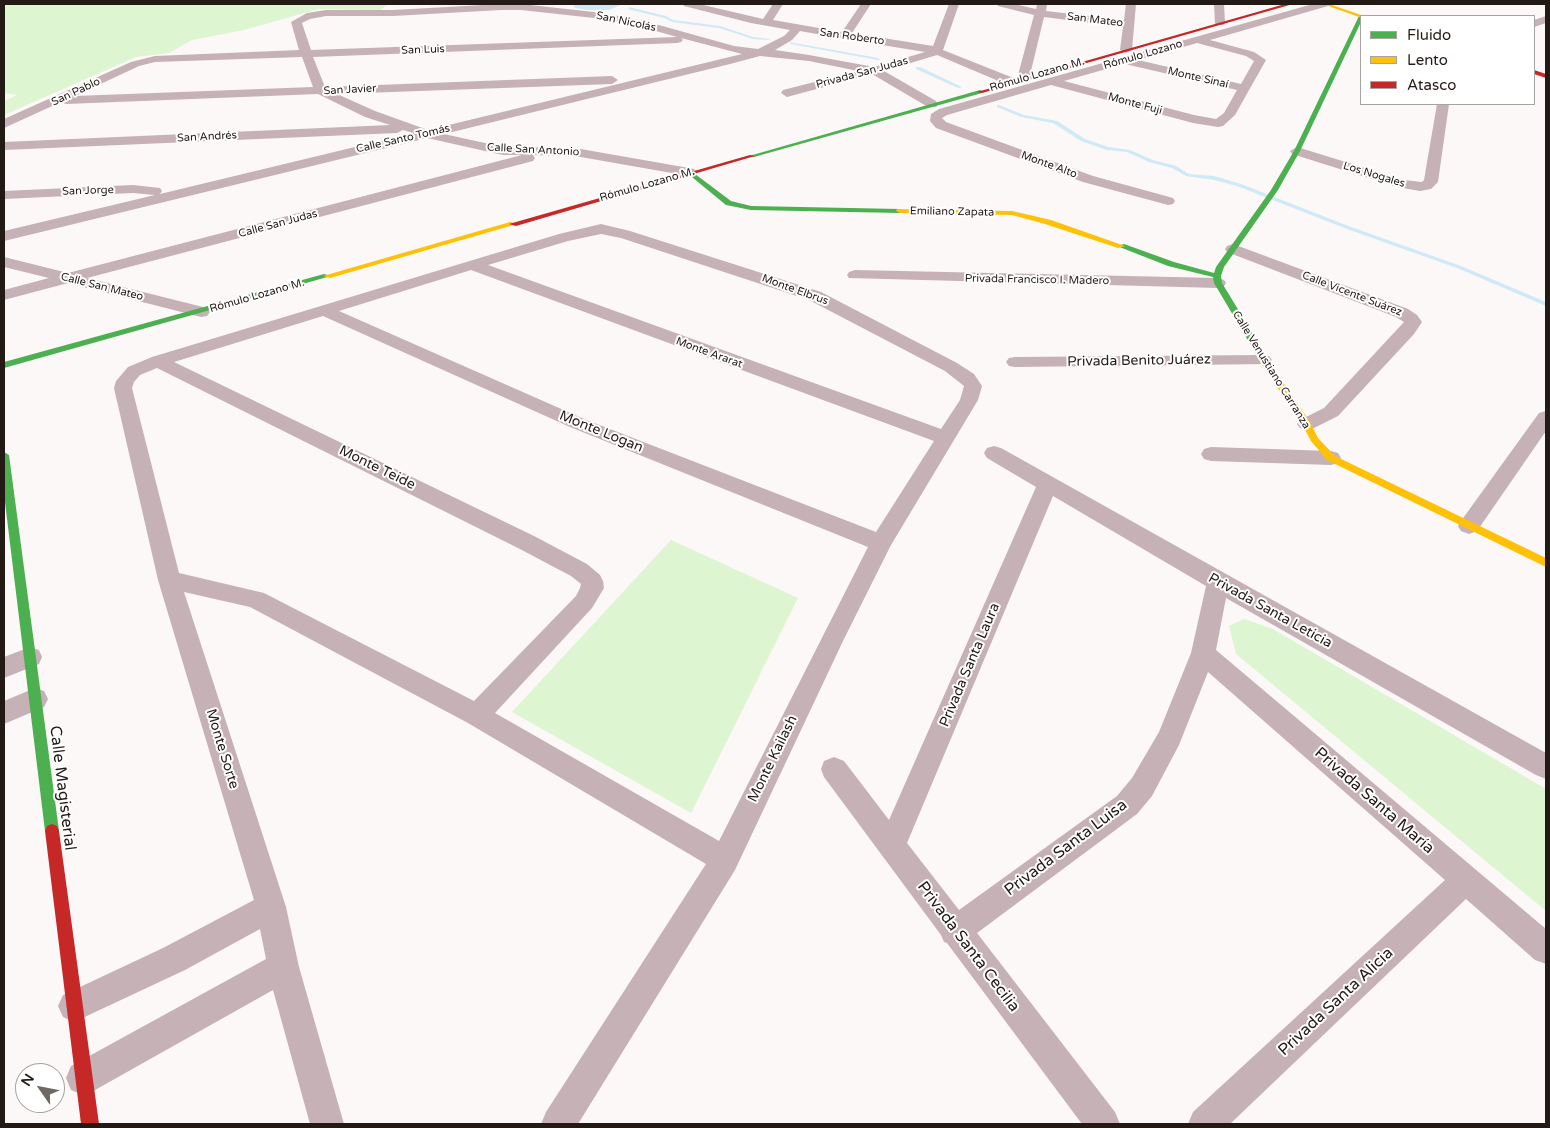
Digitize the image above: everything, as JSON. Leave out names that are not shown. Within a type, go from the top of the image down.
[{"type":"street","name":"San Roberto","points":[[688,4],[796,29],[916,46],[937,51],[1017,80]]},
{"type":"street","points":[[766,22],[778,4]]},
{"type":"street","points":[[845,36],[866,4]]},
{"type":"street","points":[[937,51],[954,4]]},
{"type":"street","name":"San Mateo","points":[[1002,4],[1041,8],[1129,24]]},
{"type":"street","points":[[1125,55],[1130,4]]},
{"type":"street","points":[[1219,4],[1220,23]]},
{"type":"street","name":"Rómulo Lozano M.","points":[[4,365],[201,312],[689,172],[934,111],[1017,80],[1125,55],[1220,23],[1290,4]]},
{"type":"street","points":[[1324,4],[1360,17]]},
{"type":"street","name":"Rómulo Lozano","points":[[934,111],[943,112],[1052,82],[1125,55],[1197,40],[1324,4]]},
{"type":"street","name":"San Nicolás","points":[[307,54],[296,24],[296,22],[307,16],[326,13],[392,13],[521,7],[626,20],[733,49],[824,60],[873,70],[934,111]]},
{"type":"street","points":[[1017,80],[1041,8]]},
{"type":"street","points":[[1218,280],[1220,267],[1274,190],[1298,151],[1360,19]]},
{"type":"street","name":"Calle Santo Tomás","points":[[4,236],[762,52],[781,44],[796,29]]},
{"type":"street","name":"San Luis","points":[[148,60],[698,40]]},
{"type":"street","points":[[1197,40],[1257,57],[1259,62],[1244,88]]},
{"type":"street","name":"Privada San Judas","points":[[787,93],[937,51]]},
{"type":"street","points":[[307,54],[321,91]]},
{"type":"street","name":"Monte Sinaí","points":[[1125,55],[1244,88]]},
{"type":"street","name":"San Pablo","points":[[4,124],[135,64],[148,60]]},
{"type":"street","name":"San Javier","points":[[58,100],[580,80],[641,82]]},
{"type":"street","name":"Monte Fuji","points":[[1052,82],[1192,119],[1218,123],[1229,115],[1244,88]]},
{"type":"street","name":"Calle San Antonio","points":[[321,91],[370,114],[427,134],[503,151],[553,151],[592,154],[653,167],[689,172]]},
{"type":"street","name":"Los Nogales","points":[[1298,151],[1402,184],[1426,186],[1431,182],[1443,105]]},
{"type":"street","name":"Monte Alto","points":[[934,111],[936,121],[941,125],[1088,179],[1168,201]]},
{"type":"street","name":"San Andrés","points":[[4,146],[410,128]]},
{"type":"street","name":"Calle San Judas","points":[[4,295],[553,151]]},
{"type":"street","name":"Emiliano Zapata","points":[[689,172],[729,202],[751,208],[885,212],[976,211],[1029,216],[1093,236],[1218,280]]},
{"type":"street","points":[[433,258],[700,182]]},
{"type":"street","name":"San Jorge","points":[[4,195],[133,189],[173,194]]},
{"type":"street","name":"Monte Elbrus","points":[[474,266],[564,237],[601,229],[625,234],[815,296],[952,367],[967,378],[972,386]]},
{"type":"street","name":"Calle Vicente Suárez","points":[[1233,249],[1402,313],[1413,322],[1408,330],[1331,412],[1307,424]]},
{"type":"street","name":"Calle San Mateo","points":[[4,262],[201,312]]},
{"type":"street","points":[[158,361],[474,266]]},
{"type":"street","name":"Monte Ararat","points":[[474,266],[945,438]]},
{"type":"street","name":"Privada Francisco I. Madero","points":[[855,275],[1218,280]]},
{"type":"street","name":"Calle Venustiano Carranza","points":[[1218,280],[1263,360],[1307,424],[1314,439],[1331,458],[1546,563]]},
{"type":"street","name":"Monte Logan","points":[[325,311],[577,423],[881,543]]},
{"type":"street","name":"Privada Benito Juárez","points":[[1015,362],[1263,360]]},
{"type":"street","name":"Monte Sorte","points":[[158,361],[129,374],[123,388],[169,580],[271,907],[284,966],[327,1124]]},
{"type":"street","name":"Monte Teide","points":[[158,361],[526,542],[579,570],[592,581],[592,588],[584,602],[476,714]]},
{"type":"street","name":"Monte Kailash","points":[[558,1124],[725,860],[831,641],[881,543],[969,400],[972,386]]},
{"type":"street","points":[[1469,526],[1546,417]]},
{"type":"street","name":"Privada Santa Leticia","points":[[994,453],[1546,767]]},
{"type":"street","points":[[1211,454],[1331,458]]},
{"type":"street","name":"Calle Magisterial","points":[[4,455],[90,1124]]},
{"type":"street","name":"Privada Santa Laura","points":[[892,846],[1048,484]]},
{"type":"street","points":[[169,580],[256,599],[476,714],[725,860]]},
{"type":"street","name":"Privada Santa Luisa","points":[[955,931],[1127,805],[1142,788],[1155,766],[1182,709],[1203,653],[1218,582]]},
{"type":"street","name":"Privada Santa María","points":[[1203,653],[1546,949]]},
{"type":"street","points":[[4,668],[30,657]]},
{"type":"street","points":[[4,713],[35,699]]},
{"type":"street","name":"Privada Santa Cecilia","points":[[834,769],[1103,1124]]},
{"type":"street","name":"Privada Santa Alicia","points":[[1205,1124],[1466,880]]},
{"type":"street","points":[[74,1006],[174,959],[271,907]]},
{"type":"street","points":[[83,1078],[284,966]]},
{"type":"green space","points":[[4,4],[387,5],[380,10],[318,9],[244,30],[192,40],[169,53],[136,57],[4,115],[4,101],[17,95],[4,93]]},
{"type":"green space","points":[[671,540],[798,598],[691,813],[512,712]]},
{"type":"green space","points":[[1244,619],[1273,629],[1546,789],[1546,911],[1236,654],[1229,626]]},
{"type":"water","points":[[573,4],[623,4],[609,10],[587,10],[575,8]]},
{"type":"waterway","points":[[629,8],[665,17],[672,21],[720,27],[753,38],[768,39]]},
{"type":"waterway","points":[[791,43],[878,59]]},
{"type":"waterway","points":[[918,68],[960,87]]},
{"type":"waterway","points":[[999,106],[1023,116],[1055,122],[1083,140],[1107,148],[1128,151],[1151,161],[1174,167],[1188,175],[1214,178],[1239,185],[1349,228],[1459,267],[1546,304]]},
{"type":"traffic: fast","points":[[1265,362],[1218,283],[1217,276],[1220,267],[1274,190],[1297,151],[1360,19]]},
{"type":"traffic: fast","points":[[752,156],[980,92]]},
{"type":"traffic: fast","points":[[689,172],[729,203],[751,208],[900,211]]},
{"type":"traffic: fast","points":[[1121,246],[1171,264],[1217,276]]},
{"type":"traffic: fast","points":[[4,365],[327,276]]},
{"type":"traffic: fast","points":[[4,455],[52,831]]},
{"type":"traffic: slow","points":[[1325,4],[1360,16]]},
{"type":"traffic: slow","points":[[900,211],[1012,213],[1048,222],[1121,246]]},
{"type":"traffic: slow","points":[[327,276],[513,224]]},
{"type":"traffic: slow","points":[[1265,362],[1307,424],[1314,439],[1331,458],[1546,563]]},
{"type":"traffic: jam","points":[[980,92],[1290,4]]},
{"type":"traffic: jam","points":[[1535,72],[1546,76]]},
{"type":"traffic: jam","points":[[513,224],[752,156]]},
{"type":"traffic: jam","points":[[52,831],[90,1124]]}]
